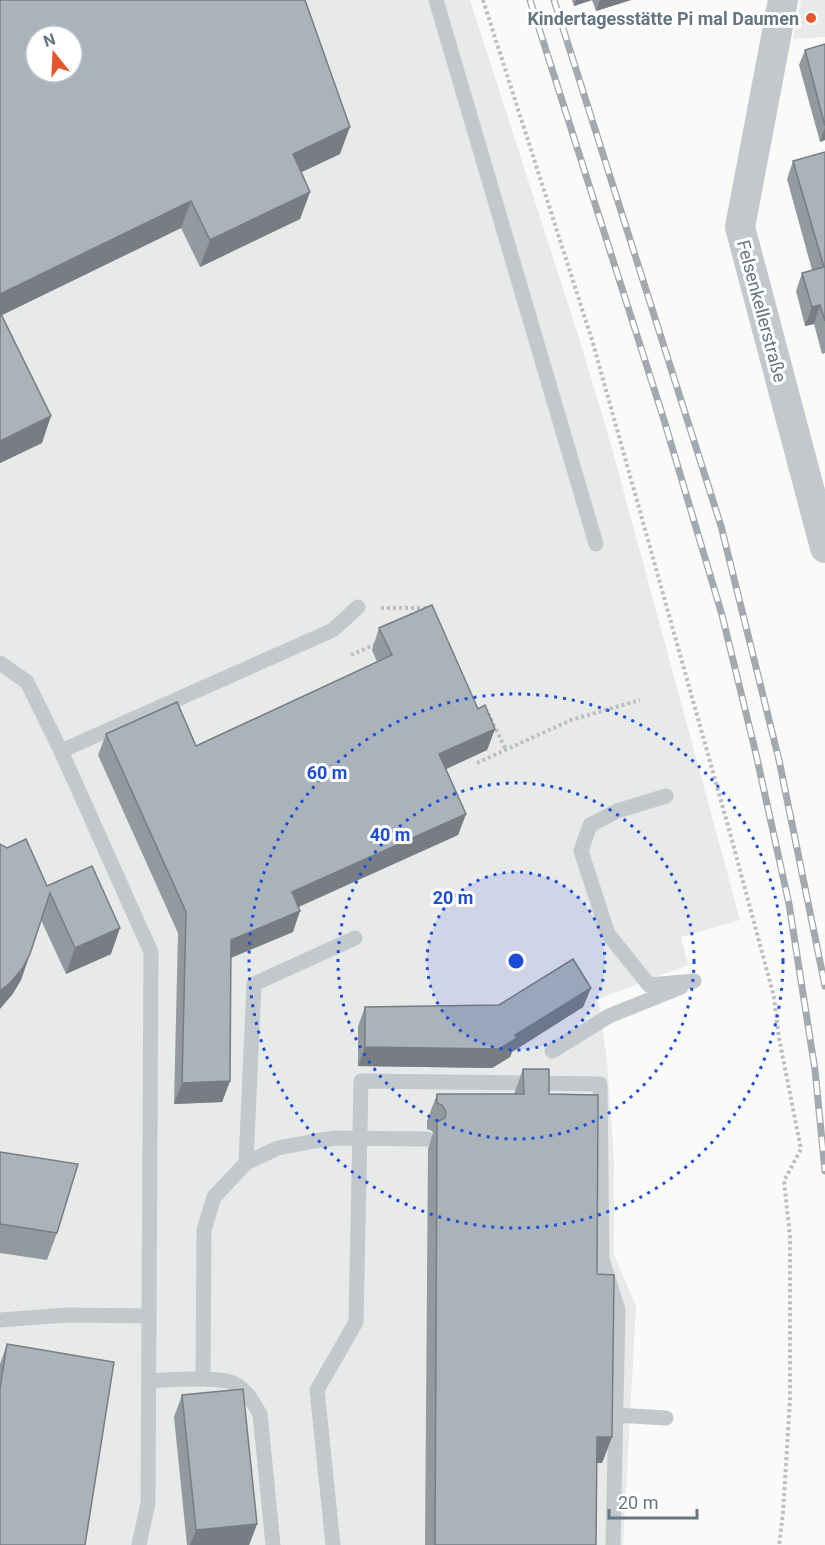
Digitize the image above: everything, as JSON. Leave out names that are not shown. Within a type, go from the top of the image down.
[{"type":"street","name":"Felsenkellerstraße","points":[[783,0],[740,227],[825,548]]},
{"type":"lane","points":[[436,0],[596,544]]},
{"type":"lane","points":[[61,751],[333,630],[358,608]]},
{"type":"lane","points":[[0,663],[27,682],[61,751],[151,952],[148,1503],[139,1545]]},
{"type":"lane","points":[[552,1051],[609,1016],[694,981],[649,985],[608,934],[581,851],[590,825],[617,811],[666,796]]},
{"type":"lane","points":[[246,1163],[254,984],[355,938]]},
{"type":"lane","points":[[333,1545],[317,1390],[356,1322],[361,1081],[600,1084],[602,1259],[618,1310],[613,1545]]},
{"type":"lane","points":[[203,1378],[204,1230],[214,1197],[246,1163],[278,1149],[336,1138],[428,1139]]},
{"type":"lane","points":[[0,1320],[67,1315],[149,1316]]},
{"type":"lane","points":[[149,1381],[203,1378],[235,1383],[249,1395],[260,1414],[273,1545]]},
{"type":"lane","points":[[615,1415],[666,1418]]},
{"type":"path","points":[[483,0],[592,340],[774,997],[778,1038],[801,1149],[784,1181],[790,1237],[790,1399],[779,1545]]},
{"type":"path","points":[[358,608],[426,608],[430,616]]},
{"type":"path","points":[[351,655],[383,641]]},
{"type":"path","points":[[477,764],[571,720],[640,700]]},
{"type":"path","points":[[481,719],[489,715],[506,750]]},
{"type":"shaded area","points":[[0,0],[470,0],[610,441],[740,920],[681,937],[688,965],[598,999],[607,1060],[614,1159],[614,1255],[636,1306],[623,1545],[0,1545]]},
{"type":"shaded area","name":"Kindertagesstätte Pi mal Daumen","points":[[801,0],[825,0],[825,37],[793,39]]},
{"type":"building","points":[[0,0],[305,0],[350,127],[293,154],[310,192],[210,240],[191,201],[0,294]]},
{"type":"building","points":[[825,44],[825,126],[805,50]]},
{"type":"building","points":[[825,152],[825,321],[820,305],[812,307],[802,273],[824,267],[793,161]]},
{"type":"building","points":[[0,312],[51,416],[0,441]]},
{"type":"building","points":[[432,605],[478,709],[485,705],[495,729],[439,754],[466,814],[292,892],[300,911],[231,940],[230,1081],[182,1083],[186,912],[106,734],[177,702],[196,746],[392,655],[379,628]]},
{"type":"building","points":[[26,839],[47,886],[92,866],[120,928],[75,948],[50,893],[30,954],[22,969],[0,991],[0,844],[7,848]]},
{"type":"building","points":[[573,959],[591,988],[515,1035],[517,1038],[499,1049],[365,1047],[365,1007],[499,1005]]},
{"type":"building","points":[[523,1069],[549,1069],[549,1094],[598,1095],[597,1274],[614,1275],[612,1437],[597,1437],[596,1545],[435,1545],[437,1122],[445,1118],[446,1112],[442,1105],[437,1103],[437,1094],[524,1094]]},
{"type":"building","points":[[0,1152],[78,1164],[57,1233],[0,1224]]},
{"type":"building","points":[[7,1344],[114,1362],[85,1545],[0,1545],[0,1388]]},
{"type":"building","points":[[243,1389],[257,1524],[196,1530],[182,1395]]},
{"type":"railway","points":[[530,0],[664,420],[722,615],[789,904],[815,1070],[825,1171]]},
{"type":"railway","points":[[554,0],[721,526],[779,760],[825,986]]},
{"type":"place","name":"Kindertagesstätte Pi mal Daumen","points":[[811,18]]}]
